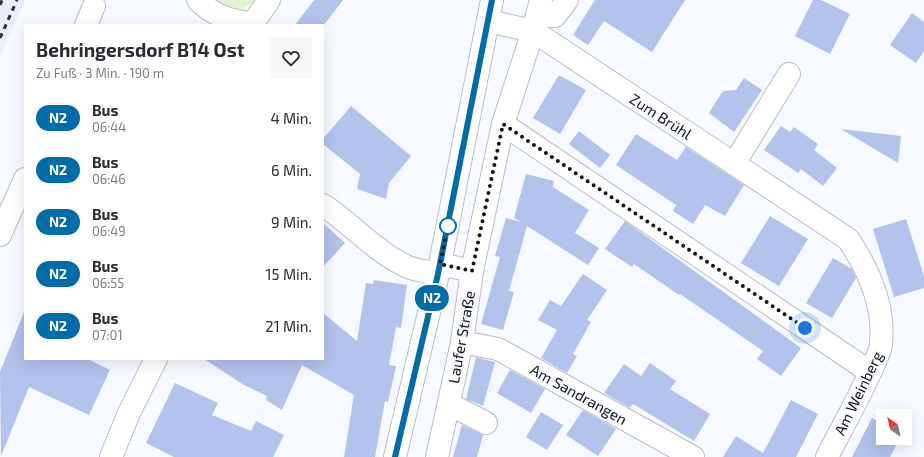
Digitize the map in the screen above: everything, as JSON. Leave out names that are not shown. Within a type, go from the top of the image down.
[{"type":"street","points":[[198,0],[218,15],[240,22],[253,24],[269,0]]},
{"type":"street","points":[[395,457],[439,269],[492,0]]},
{"type":"street","points":[[537,16],[555,16],[567,0]]},
{"type":"street","name":"Zum Brühl","points":[[488,21],[537,16],[734,164],[828,226]]},
{"type":"street","name":"Laufer Straße","points":[[437,457],[462,342],[472,271],[503,124],[537,16]]},
{"type":"street","points":[[734,164],[789,74]]},
{"type":"street","points":[[503,124],[870,372]]},
{"type":"street","points":[[0,235],[22,187]]},
{"type":"street","points":[[324,206],[337,214],[381,251],[408,267],[472,271]]},
{"type":"street","name":"Am Weinberg","points":[[827,457],[870,372],[881,346],[881,317],[874,286],[859,256],[848,239],[828,226]]},
{"type":"street","name":"Am Sandrangen","points":[[462,342],[498,348],[693,457]]},
{"type":"street","points":[[111,457],[128,413],[155,360]]},
{"type":"street","points":[[449,404],[486,423]]},
{"type":"shaded area","points":[[0,0],[25,0],[0,57]]},
{"type":"green space","points":[[212,0],[255,0],[239,12]]},
{"type":"building","points":[[314,0],[343,0],[324,25],[296,24]]},
{"type":"building","points":[[595,0],[685,0],[652,52],[604,21],[588,45],[573,35]]},
{"type":"building","points":[[813,0],[821,0],[850,14],[830,54],[795,36]]},
{"type":"building","points":[[912,13],[924,22],[924,51],[916,63],[890,45]]},
{"type":"building","points":[[559,75],[586,90],[560,134],[533,118]]},
{"type":"building","points":[[744,78],[762,90],[734,132],[709,113],[723,91],[736,90]]},
{"type":"building","points":[[351,106],[411,156],[389,183],[386,199],[357,189],[360,174],[324,145],[324,138]]},
{"type":"building","points":[[781,126],[790,132],[794,127],[818,144],[814,150],[837,168],[823,186],[801,169],[798,173],[764,150]]},
{"type":"building","points":[[841,129],[901,136],[898,163]]},
{"type":"building","points":[[579,131],[610,155],[600,168],[569,144]]},
{"type":"building","points":[[636,134],[677,160],[686,147],[744,185],[725,216],[705,205],[693,224],[673,211],[676,205],[616,165]]},
{"type":"building","points":[[526,174],[554,181],[553,187],[589,210],[575,233],[599,248],[588,265],[527,226],[509,291],[514,292],[503,330],[481,324],[500,257],[495,256],[506,218],[521,222],[514,218]]},
{"type":"building","points":[[770,216],[808,239],[779,286],[741,263]]},
{"type":"building","points":[[906,219],[924,276],[924,288],[894,297],[873,229]]},
{"type":"building","points":[[625,221],[801,348],[781,376],[757,359],[763,351],[634,264],[632,267],[605,249]]},
{"type":"building","points":[[324,224],[345,243],[324,266]]},
{"type":"building","points":[[833,258],[852,269],[856,278],[832,318],[806,303]]},
{"type":"building","points":[[583,274],[607,290],[587,320],[591,322],[573,354],[577,356],[567,373],[541,358],[557,330],[538,320],[550,300],[561,306]]},
{"type":"building","points":[[374,280],[407,285],[401,328],[396,327],[389,365],[396,366],[388,402],[385,401],[375,457],[344,457],[354,395],[302,365],[282,410],[266,400],[267,396],[244,385],[206,360],[324,360],[324,314],[357,341],[366,283],[373,284]]},
{"type":"building","points":[[24,312],[24,360],[90,360],[110,370],[89,415],[29,387],[1,456],[0,372]]},
{"type":"building","points":[[476,357],[495,362],[483,406],[466,399]]},
{"type":"building","points":[[650,363],[676,381],[670,389],[710,414],[694,441],[633,404],[630,408],[604,393],[624,364],[641,376]]},
{"type":"building","points":[[510,370],[545,389],[531,413],[497,393]]},
{"type":"building","points":[[175,383],[218,403],[212,415],[251,431],[256,421],[284,435],[273,457],[174,457],[146,443]]},
{"type":"building","points":[[791,400],[818,414],[796,457],[723,457],[736,436],[763,453]]},
{"type":"building","points":[[583,410],[616,429],[598,456],[566,435]]},
{"type":"building","points":[[541,412],[563,425],[547,450],[526,437]]},
{"type":"building","points":[[872,418],[876,420],[876,445],[896,445],[890,457],[852,457]]},
{"type":"building","points":[[462,425],[483,435],[477,457],[453,457]]},
{"type":"railway","points":[[0,5],[2,0]]},
{"type":"railway","points":[[0,38],[17,0]]},
{"type":"bus line","name":"N2","points":[[395,457],[438,274],[492,0]]},
{"type":"route","points":[[448,226],[440,264],[472,271],[503,124],[805,328]]}]
